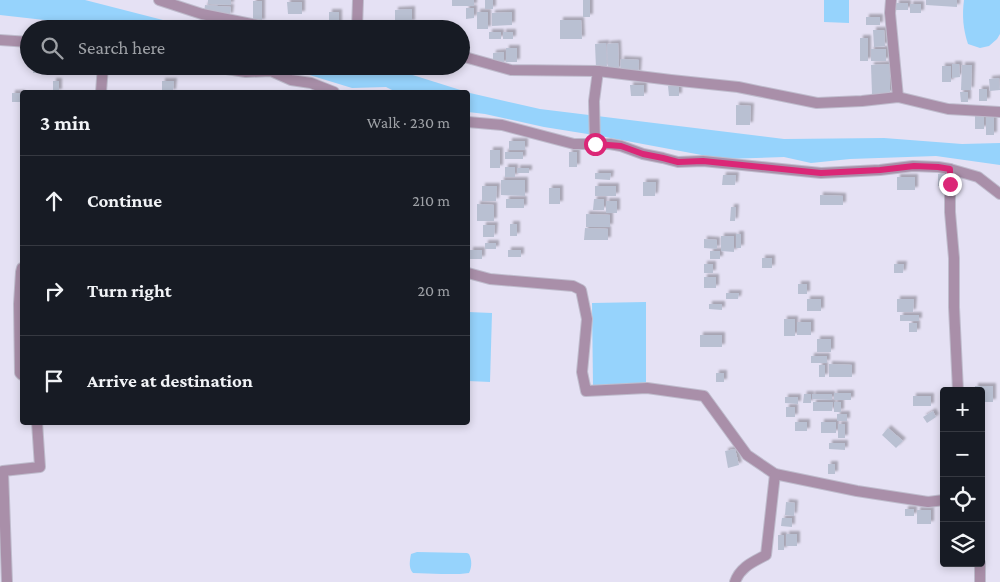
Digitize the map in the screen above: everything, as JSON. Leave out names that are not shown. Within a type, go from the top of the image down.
[{"type":"street","points":[[159,0],[202,14],[232,20]]},
{"type":"street","points":[[357,20],[358,0]]},
{"type":"street","points":[[891,0],[890,13],[898,97]]},
{"type":"street","points":[[0,40],[20,41]]},
{"type":"street","points":[[470,59],[511,70],[598,71],[738,86],[817,102],[862,101],[898,97],[948,109],[1000,112]]},
{"type":"street","points":[[595,142],[594,101],[598,71]]},
{"type":"street","points":[[101,90],[102,75]]},
{"type":"street","points":[[280,75],[291,80],[311,83],[329,90]]},
{"type":"street","points":[[470,122],[502,125],[574,144],[595,142],[621,146],[643,154],[678,162],[703,161],[821,173],[914,166],[938,167],[978,176],[1000,194]]},
{"type":"street","points":[[950,169],[950,212],[954,258],[958,387]]},
{"type":"street","points":[[470,274],[490,279],[573,286],[581,290],[586,319],[582,372],[586,391],[647,388],[704,396],[747,455],[775,474],[857,491],[928,502],[940,500]]},
{"type":"street","points":[[20,288],[20,373]]},
{"type":"street","points":[[7,582],[3,471],[40,467],[37,425]]},
{"type":"street","points":[[735,582],[737,575],[744,567],[766,555],[775,474]]},
{"type":"street","points":[[980,567],[980,582]]},
{"type":"water","points":[[0,0],[85,0],[163,20],[44,20],[0,15]]},
{"type":"water","points":[[824,0],[849,0],[849,23],[824,22]]},
{"type":"water","points":[[964,0],[1000,0],[1000,34],[989,46],[980,48],[968,44],[963,22]]},
{"type":"water","points":[[309,75],[413,75],[461,90],[392,90],[386,87],[352,88]]},
{"type":"water","points":[[470,92],[540,109],[784,139],[884,138],[962,144],[1000,143],[1000,165],[936,156],[850,159],[811,163],[784,157],[723,159],[544,127],[470,112]]},
{"type":"water","points":[[646,302],[646,386],[593,386],[592,303]]},
{"type":"water","points":[[470,312],[492,313],[490,382],[470,381]]},
{"type":"water","points":[[417,552],[467,553],[471,561],[470,571],[469,573],[460,574],[413,573],[410,566],[411,554]]},
{"type":"building","points":[[208,0],[231,0],[231,5],[208,4]]},
{"type":"building","points":[[452,0],[474,0],[474,6],[452,6]]},
{"type":"building","points":[[485,0],[493,0],[493,9],[485,9]]},
{"type":"building","points":[[583,0],[590,0],[590,17],[583,17]]},
{"type":"building","points":[[926,0],[957,0],[957,7],[926,5]]},
{"type":"building","points":[[253,1],[262,1],[262,20],[253,20]]},
{"type":"building","points":[[287,2],[302,2],[302,14],[288,14]]},
{"type":"building","points":[[896,3],[908,3],[908,10],[896,10]]},
{"type":"building","points":[[910,4],[921,4],[921,13],[910,13]]},
{"type":"building","points":[[205,5],[231,7],[230,16],[204,14]]},
{"type":"building","points":[[466,8],[474,8],[474,18],[466,19]]},
{"type":"building","points":[[412,9],[412,20],[395,20],[395,10]]},
{"type":"building","points":[[329,12],[339,12],[339,20],[329,20]]},
{"type":"building","points":[[477,12],[488,12],[488,29],[477,29]]},
{"type":"building","points":[[512,12],[512,25],[492,26],[492,13]]},
{"type":"building","points":[[866,17],[880,17],[880,25],[866,25]]},
{"type":"building","points":[[560,20],[581,20],[582,39],[560,39]]},
{"type":"building","points":[[873,30],[884,30],[885,46],[874,47]]},
{"type":"building","points":[[489,32],[501,32],[501,39],[489,39]]},
{"type":"building","points":[[503,32],[513,32],[513,39],[503,39]]},
{"type":"building","points":[[860,38],[868,38],[868,61],[860,61]]},
{"type":"building","points":[[606,43],[607,68],[596,68],[595,44]]},
{"type":"building","points":[[618,43],[619,70],[608,70],[607,44]]},
{"type":"building","points":[[506,48],[517,48],[517,62],[506,62]]},
{"type":"building","points":[[871,49],[886,49],[886,61],[871,61]]},
{"type":"building","points":[[504,52],[504,64],[493,64],[493,53]]},
{"type":"building","points":[[621,59],[639,60],[638,74],[620,73]]},
{"type":"building","points":[[890,64],[890,94],[872,94],[871,65]]},
{"type":"building","points":[[952,64],[959,64],[960,77],[952,78]]},
{"type":"building","points":[[962,65],[972,65],[971,90],[961,90]]},
{"type":"building","points":[[942,66],[951,66],[951,82],[942,82]]},
{"type":"building","points":[[999,78],[1000,90],[990,91],[989,79]]},
{"type":"building","points":[[53,81],[59,81],[59,90],[53,90]]},
{"type":"building","points":[[162,81],[174,81],[173,90],[162,90]]},
{"type":"building","points":[[630,85],[644,85],[644,96],[631,96]]},
{"type":"building","points":[[668,86],[679,86],[679,96],[669,96]]},
{"type":"building","points":[[979,89],[987,89],[987,101],[979,101]]},
{"type":"building","points":[[960,92],[968,92],[968,102],[961,102]]},
{"type":"building","points":[[12,93],[20,93],[20,102],[12,102]]},
{"type":"building","points":[[736,105],[751,106],[750,125],[736,125]]},
{"type":"building","points":[[994,112],[994,135],[986,135],[986,113]]},
{"type":"building","points":[[975,113],[984,113],[984,129],[975,129]]},
{"type":"building","points":[[509,141],[525,141],[525,150],[509,150]]},
{"type":"building","points":[[490,150],[500,150],[500,168],[490,168]]},
{"type":"building","points":[[505,152],[523,152],[523,159],[505,159]]},
{"type":"building","points":[[569,152],[577,152],[577,167],[569,167]]},
{"type":"building","points":[[505,167],[515,167],[515,177],[505,177]]},
{"type":"building","points":[[517,168],[529,168],[529,173],[517,173]]},
{"type":"building","points":[[595,173],[611,173],[610,180],[595,179]]},
{"type":"building","points":[[938,174],[947,174],[947,186],[938,186]]},
{"type":"building","points":[[723,175],[736,175],[735,185],[722,185]]},
{"type":"building","points":[[897,177],[915,177],[915,190],[897,190]]},
{"type":"building","points":[[501,180],[525,180],[525,196],[501,195]]},
{"type":"building","points":[[643,182],[656,182],[655,196],[643,196]]},
{"type":"building","points":[[482,186],[497,186],[496,201],[482,201]]},
{"type":"building","points":[[595,186],[616,186],[616,196],[595,196]]},
{"type":"building","points":[[549,188],[560,188],[560,204],[549,204]]},
{"type":"building","points":[[820,195],[843,196],[843,205],[820,205]]},
{"type":"building","points":[[506,199],[524,199],[524,208],[506,208]]},
{"type":"building","points":[[594,199],[604,199],[604,210],[593,210]]},
{"type":"building","points":[[606,201],[617,201],[617,213],[606,213]]},
{"type":"building","points":[[477,204],[494,205],[494,221],[477,221]]},
{"type":"building","points":[[731,207],[736,207],[735,221],[730,221]]},
{"type":"building","points":[[586,214],[610,215],[610,227],[586,227]]},
{"type":"building","points":[[510,224],[517,224],[517,236],[510,236]]},
{"type":"building","points":[[483,225],[495,225],[494,237],[483,237]]},
{"type":"building","points":[[585,228],[608,229],[608,240],[584,240]]},
{"type":"building","points":[[736,234],[741,234],[741,248],[736,248]]},
{"type":"building","points":[[721,236],[734,236],[734,252],[721,251]]},
{"type":"building","points":[[704,239],[717,240],[717,249],[704,248]]},
{"type":"building","points":[[485,243],[496,243],[496,249],[485,249]]},
{"type":"building","points":[[470,250],[482,250],[482,259],[470,259]]},
{"type":"building","points":[[508,250],[521,250],[521,257],[508,257]]},
{"type":"building","points":[[710,251],[720,251],[720,259],[710,259]]},
{"type":"building","points":[[762,258],[772,258],[772,268],[762,268]]},
{"type":"building","points":[[704,264],[713,264],[713,273],[704,273]]},
{"type":"building","points":[[894,264],[904,264],[903,273],[894,273]]},
{"type":"building","points":[[704,277],[716,277],[716,288],[704,288]]},
{"type":"building","points":[[798,284],[807,284],[807,294],[798,294]]},
{"type":"building","points":[[726,293],[739,293],[738,299],[726,299]]},
{"type":"building","points":[[807,299],[821,299],[821,311],[807,311]]},
{"type":"building","points":[[897,299],[914,299],[913,312],[897,312]]},
{"type":"building","points":[[709,304],[722,304],[722,310],[709,309]]},
{"type":"building","points":[[900,315],[919,315],[919,321],[900,321]]},
{"type":"building","points":[[784,319],[795,319],[795,336],[784,336]]},
{"type":"building","points":[[797,322],[811,322],[811,335],[797,335]]},
{"type":"building","points":[[909,323],[917,323],[917,332],[909,332]]},
{"type":"building","points":[[700,335],[722,335],[722,347],[700,347]]},
{"type":"building","points":[[817,339],[831,339],[831,352],[817,352]]},
{"type":"building","points":[[811,356],[827,356],[827,363],[811,363]]},
{"type":"building","points":[[829,364],[852,365],[852,377],[829,377]]},
{"type":"building","points":[[819,365],[825,365],[825,377],[819,377]]},
{"type":"building","points":[[716,373],[724,373],[724,382],[716,382]]},
{"type":"building","points":[[993,386],[993,402],[985,402],[985,387],[975,387]]},
{"type":"building","points":[[834,393],[851,393],[851,400],[834,400]]},
{"type":"building","points":[[804,394],[811,394],[811,403],[803,403]]},
{"type":"building","points":[[812,394],[832,394],[832,400],[812,399]]},
{"type":"building","points":[[913,396],[931,396],[931,406],[913,406]]},
{"type":"building","points":[[785,397],[798,397],[798,404],[785,403]]},
{"type":"building","points":[[813,402],[833,402],[832,411],[813,411]]},
{"type":"building","points":[[834,402],[841,402],[841,412],[834,412]]},
{"type":"building","points":[[786,407],[795,407],[795,417],[786,417]]},
{"type":"building","points":[[933,411],[936,417],[927,423],[923,417]]},
{"type":"building","points":[[837,414],[847,414],[847,421],[837,421]]},
{"type":"building","points":[[795,422],[807,422],[807,431],[795,431]]},
{"type":"building","points":[[821,422],[836,422],[836,433],[821,433]]},
{"type":"building","points":[[838,424],[845,424],[845,438],[838,438]]},
{"type":"building","points":[[888,428],[903,441],[896,448],[882,435]]},
{"type":"building","points":[[829,443],[845,443],[845,450],[829,449]]},
{"type":"building","points":[[735,449],[739,465],[728,468],[725,451]]},
{"type":"building","points":[[828,464],[835,464],[835,474],[828,474]]},
{"type":"building","points":[[786,502],[795,503],[794,516],[785,515]]},
{"type":"building","points":[[905,509],[914,509],[914,516],[905,516]]},
{"type":"building","points":[[917,510],[931,510],[931,524],[917,524]]},
{"type":"building","points":[[782,518],[792,518],[792,527],[781,526]]},
{"type":"building","points":[[786,534],[797,534],[797,546],[786,546]]},
{"type":"building","points":[[778,535],[784,535],[784,550],[778,550]]},
{"type":"route","points":[[595,144],[621,146],[643,154],[678,162],[703,161],[821,173],[914,166],[938,167],[950,169],[950,184]]}]
